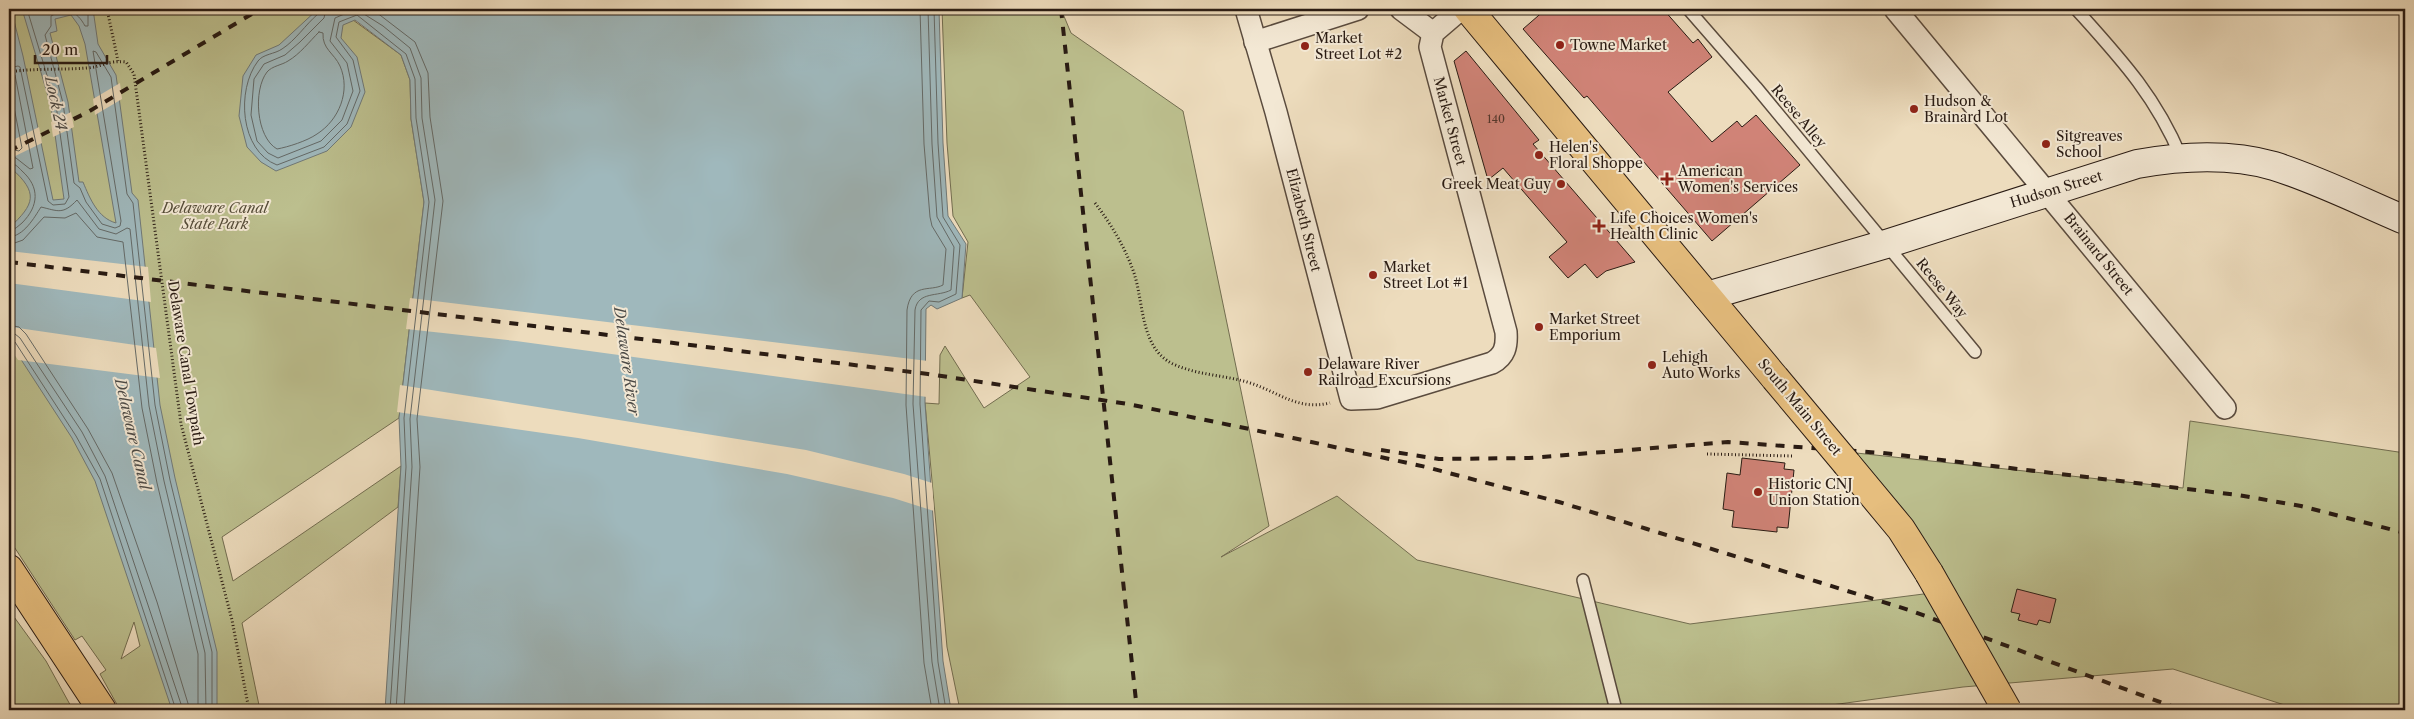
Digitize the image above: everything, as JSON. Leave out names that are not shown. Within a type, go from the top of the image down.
[{"type":"main road","name":"South Main Street","points":[[1468,9],[1902,528],[1930,572],[2007,710]]},
{"type":"main road","points":[[9,570],[102,710]]},
{"type":"street","name":"Elizabeth Street","points":[[1246,9],[1276,112],[1351,399]]},
{"type":"street","points":[[1255,42],[1358,9]]},
{"type":"street","points":[[1401,9],[1434,34],[1461,9]]},
{"type":"street","name":"Brainard Street","points":[[1895,9],[2225,408]]},
{"type":"street","name":"Market Street","points":[[1351,399],[1377,398],[1492,363],[1499,359],[1507,346],[1506,332],[1430,47],[1434,34]]},
{"type":"street","name":"Hudson Street","points":[[1707,296],[1886,244],[2137,164],[2181,157],[2236,159],[2272,166],[2405,220]]},
{"type":"lane","name":"Reese Alley","points":[[1688,9],[1886,244]]},
{"type":"lane","points":[[2076,9],[2132,71],[2158,108],[2181,157]]},
{"type":"lane","name":"Reese Way","points":[[1886,244],[1975,352]]},
{"type":"lane","points":[[1583,580],[1616,710]]},
{"type":"path","points":[[9,72],[33,68],[89,68],[110,61],[118,61],[107,9]]},
{"type":"path","name":"Delaware Canal Towpath","points":[[118,61],[126,62],[134,74],[182,424],[232,620],[249,710]]},
{"type":"path","points":[[1095,203],[1114,228],[1134,273],[1144,318],[1153,347],[1172,363],[1193,371],[1248,382],[1302,405],[1316,407],[1351,399]]},
{"type":"path","points":[[1707,454],[1793,456]]},
{"type":"green space","name":"Delaware Canal State Park","points":[[9,9],[338,9],[401,55],[410,80],[411,119],[424,202],[399,418],[222,537],[233,581],[401,466],[398,507],[242,623],[260,710],[120,710],[100,674],[106,670],[82,636],[75,640],[9,539]],"holes":[[[134,622],[140,646],[121,659]]]},
{"type":"green space","points":[[942,9],[1061,9],[1071,33],[1183,111],[1269,526],[1221,557],[1337,496],[1417,560],[1690,624],[1939,592],[1847,452],[2183,488],[2190,421],[2405,453],[2405,710],[2300,710],[2173,669],[1963,687],[1795,710],[960,710],[947,647],[925,403],[939,404],[940,355],[945,346],[984,408],[1030,377],[970,295],[962,298],[968,242],[953,216],[947,143]]},
{"type":"green space","points":[[9,610],[46,661],[73,710],[9,710]]},
{"type":"water","points":[[9,9],[11,9],[23,56],[53,200],[64,199],[51,106],[22,9],[93,9],[98,44],[116,75],[132,193],[138,200],[160,405],[175,478],[217,652],[217,710],[172,710],[95,481],[72,438],[9,341],[9,228],[24,212],[28,205],[30,192],[11,168],[9,63],[15,61],[9,37]],"holes":[[[71,15],[79,26],[85,44],[116,223],[99,212],[83,182],[79,182],[68,102],[50,33],[57,31],[55,19]]]},
{"type":"water","name":"Delaware River","points":[[318,9],[939,9],[943,143],[948,216],[966,244],[962,298],[937,309],[931,305],[926,309],[925,403],[943,661],[951,710],[385,710],[401,466],[399,418],[424,202],[411,119],[410,80],[401,55],[355,20],[343,25],[341,38],[357,57],[365,92],[351,127],[327,151],[276,171],[261,162],[247,147],[239,116],[243,76],[256,55],[279,45]]},
{"type":"pier","points":[[120,83],[122,99],[95,115],[93,99]]},
{"type":"pier","points":[[71,112],[74,127],[53,137],[51,122]]},
{"type":"pier","points":[[39,127],[42,143],[9,159],[9,142]]},
{"type":"pier","points":[[9,251],[148,267],[151,302],[9,283]]},
{"type":"pier","points":[[410,298],[928,361],[927,397],[516,341],[406,329]]},
{"type":"pier","points":[[11,327],[156,348],[160,378],[18,360],[10,348]]},
{"type":"pier","points":[[400,385],[806,450],[904,474],[932,483],[934,511],[893,498],[787,474],[578,438],[397,412]]},
{"type":"building","points":[[1546,9],[1663,9],[1693,43],[1698,39],[1712,57],[1668,92],[1712,142],[1737,121],[1742,127],[1756,115],[1800,165],[1712,241],[1587,96],[1584,98],[1523,29]]},
{"type":"building","points":[[1466,51],[1539,140],[1533,144],[1635,262],[1606,271],[1597,278],[1585,264],[1568,278],[1549,257],[1567,242],[1503,168],[1488,180],[1454,61]]},
{"type":"building","name":"Historic CNJ Union Station","points":[[1742,458],[1785,463],[1784,469],[1794,470],[1788,528],[1777,527],[1777,532],[1732,527],[1734,511],[1723,509],[1727,473],[1740,475]]},
{"type":"building","points":[[2017,589],[2056,599],[2050,623],[2039,620],[2037,625],[2018,620],[2020,614],[2011,612]]},
{"type":"railway","points":[[9,151],[88,112],[260,9]]},
{"type":"railway","points":[[1061,9],[1137,710]]},
{"type":"railway","points":[[9,262],[928,374],[1128,404],[1293,438],[1426,467],[1559,502],[1909,610],[2182,710]]},
{"type":"railway","points":[[1381,450],[1439,459],[1529,458],[1728,442],[1883,453],[2238,495],[2301,506],[2405,533]]},
{"type":"place","name":"Towne Market","points":[[1560,45]]},
{"type":"place","name":"Market Street Lot #2","points":[[1305,46]]},
{"type":"place","name":"Hudson & Brainard Lot","points":[[1914,109]]},
{"type":"place","name":"Sitgreaves School","points":[[2046,144]]},
{"type":"place","name":"Helen's Floral Shoppe","points":[[1539,155]]},
{"type":"place","name":"American Women's Services","points":[[1667,179]]},
{"type":"place","name":"Greek Meat Guy","points":[[1561,184]]},
{"type":"place","name":"Life Choices Women's Health Clinic","points":[[1599,226]]},
{"type":"place","name":"Market Street Lot #1","points":[[1373,275]]},
{"type":"place","name":"Market Street Emporium","points":[[1539,327]]},
{"type":"place","name":"Lehigh Auto Works","points":[[1652,365]]},
{"type":"place","name":"Delaware River Railroad Excursions","points":[[1308,372]]},
{"type":"place","name":"Historic CNJ Union Station","points":[[1758,492]]},
{"type":"water label","name":"Lock 24","points":[[56,103]]},
{"type":"water label","name":"Delaware Canal","points":[[133,434]]}]
